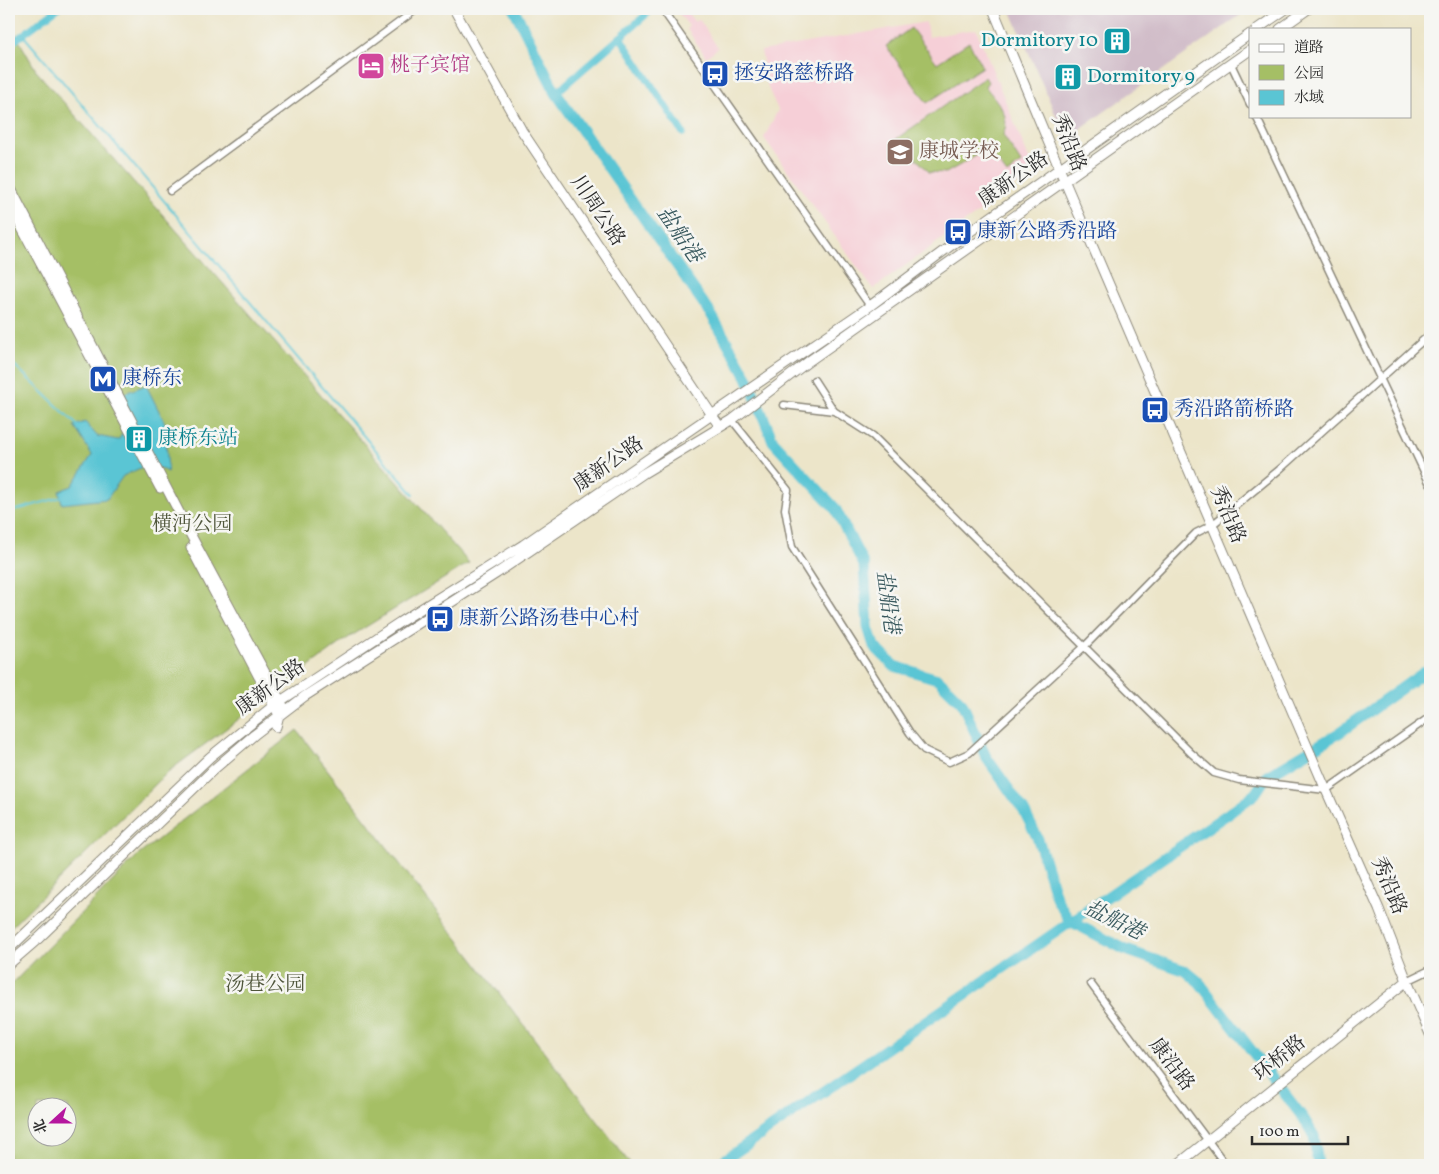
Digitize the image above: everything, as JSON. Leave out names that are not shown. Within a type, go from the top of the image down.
[{"type":"main road","name":"川周公路","points":[[454,9],[522,131],[720,427]]},
{"type":"main road","name":"秀沿路","points":[[993,9],[1065,182],[1314,763],[1380,909],[1407,981],[1430,1034]]},
{"type":"main road","points":[[1258,28],[1286,9]]},
{"type":"main road","points":[[1281,28],[1308,9]]},
{"type":"main road","name":"康新公路","points":[[10,948],[210,757],[277,703],[400,622],[524,545],[870,306],[1249,35]]},
{"type":"main road","name":"康新公路","points":[[9,964],[213,770],[282,713],[325,682],[497,573],[644,473],[736,417],[809,361],[1249,51]]},
{"type":"main road","points":[[9,185],[282,713],[276,727]]},
{"type":"main road","points":[[9,204],[277,703]]},
{"type":"main road","name":"环桥路","points":[[1176,1165],[1407,981]]},
{"type":"street","points":[[170,191],[417,9]]},
{"type":"street","points":[[662,9],[870,306]]},
{"type":"street","points":[[1231,64],[1249,102]]},
{"type":"street","points":[[1257,118],[1430,484]]},
{"type":"street","points":[[736,417],[788,490],[785,509],[792,547],[889,701],[924,750],[948,762],[969,753],[1086,646],[1196,533],[1212,525],[1380,381],[1430,334]]},
{"type":"street","points":[[814,380],[834,411],[873,436],[1086,646],[1191,753],[1214,773],[1239,780],[1326,790],[1430,717]]},
{"type":"street","points":[[784,405],[834,411]]},
{"type":"street","points":[[1407,981],[1430,970]]},
{"type":"street","name":"康沿路","points":[[1090,984],[1226,1165]]},
{"type":"shaded area","points":[[675,9],[684,9],[695,22],[699,19],[718,48],[706,57],[687,29],[689,26]]},
{"type":"shaded area","points":[[1010,9],[1249,9],[1066,139]]},
{"type":"shaded area","name":"康城学校","points":[[926,22],[928,37],[976,29],[1032,166],[1019,183],[873,289],[764,138],[778,110],[768,88],[761,51]]},
{"type":"green space","name":"横沔公园","points":[[9,23],[37,72],[469,563],[348,638],[169,771],[9,929]]},
{"type":"green space","points":[[911,28],[937,63],[969,42],[982,67],[927,103],[886,46]]},
{"type":"green space","points":[[985,77],[988,82],[985,86],[1002,109],[1006,121],[1003,135],[1021,163],[1007,174],[988,149],[946,173],[929,172],[912,154],[909,138],[899,144],[896,139]]},
{"type":"green space","name":"汤巷公园","points":[[297,730],[631,1165],[9,1165],[9,987],[137,856]]},
{"type":"water","points":[[146,385],[165,423],[168,472],[149,464],[123,476],[107,499],[62,504],[59,491],[72,486],[92,455],[74,426],[85,422],[97,436],[118,440],[128,426],[109,399]]},
{"type":"waterway","points":[[9,45],[57,9]]},
{"type":"waterway","name":"盐船港","points":[[514,9],[556,93],[711,314],[747,377],[773,441],[835,508],[864,565],[868,627],[874,646],[894,666],[938,679],[962,703],[986,757],[1024,811],[1038,839],[1057,900],[1070,921],[1126,950],[1186,971],[1199,982],[1304,1119],[1314,1136],[1318,1165]]},
{"type":"waterway","points":[[556,93],[648,13]]},
{"type":"waterway","points":[[23,35],[414,495]]},
{"type":"waterway","points":[[620,37],[683,133]]},
{"type":"waterway","points":[[9,360],[77,425]]},
{"type":"waterway","points":[[9,512],[62,497]]},
{"type":"waterway","points":[[717,1165],[1229,813],[1255,794],[1267,776],[1339,733],[1430,668]]},
{"type":"place","name":"Dormitory 10","points":[[1117,41]]},
{"type":"place","name":"桃子宾馆","points":[[371,66]]},
{"type":"place","name":"拯安路慈桥路","points":[[715,74]]},
{"type":"place","name":"Dormitory 9","points":[[1068,77]]},
{"type":"place","name":"康城学校","points":[[900,152]]},
{"type":"place","name":"康新公路秀沿路","points":[[958,232]]},
{"type":"place","name":"康桥东","points":[[103,379]]},
{"type":"place","name":"秀沿路箭桥路","points":[[1155,410]]},
{"type":"place","name":"康桥东站","points":[[139,439]]},
{"type":"place","name":"康新公路汤巷中心村","points":[[440,619]]}]
